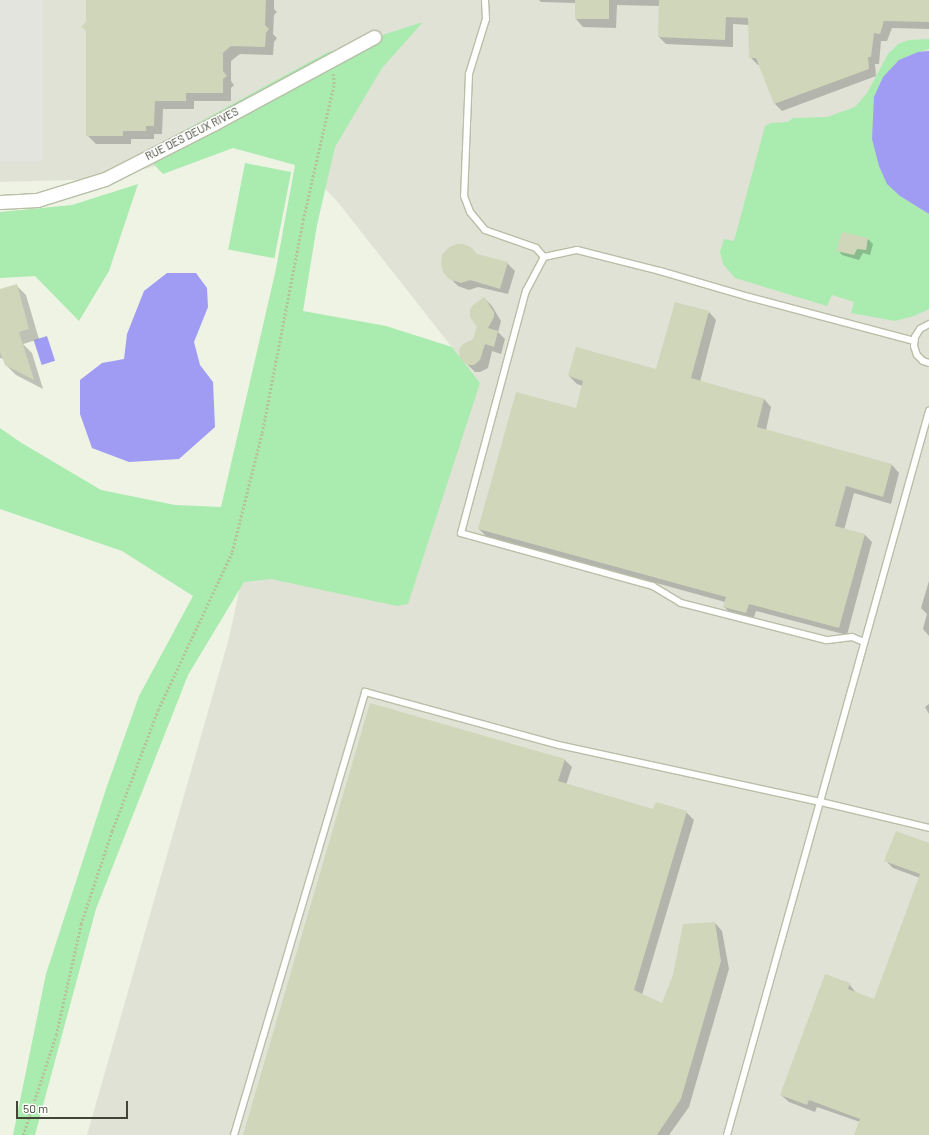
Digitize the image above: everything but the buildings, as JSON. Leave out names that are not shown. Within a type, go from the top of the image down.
[{"type":"street","name":"RUE DES DEUX RIVES","points":[[0,202],[37,200],[106,179],[215,123],[374,37]]},
{"type":"lane","points":[[485,0],[486,20],[469,74],[464,196],[470,212],[486,230],[536,248],[544,257]]},
{"type":"lane","points":[[544,257],[577,250],[660,271],[749,298],[914,340]]},
{"type":"lane","points":[[544,257],[526,291],[461,533],[652,586],[682,603],[826,640],[852,637],[864,642]]},
{"type":"lane","points":[[929,324],[920,329],[914,340],[917,355],[929,363]]},
{"type":"lane","points":[[727,1135],[929,411]]},
{"type":"lane","points":[[234,1135],[365,692],[559,745],[821,802],[929,828]]},
{"type":"path","points":[[23,1135],[56,1035],[81,924],[112,831],[158,710],[232,552],[262,433],[303,220],[334,84],[332,60]]},
{"type":"shaded area","points":[[0,0],[929,0],[929,1135],[87,1135],[229,638],[247,554],[480,383],[337,201],[273,136],[105,179],[0,182]]},
{"type":"shaded area","points":[[0,0],[42,0],[42,161],[0,161]]},
{"type":"shaded area","points":[[929,51],[929,214],[900,196],[887,184],[879,166],[872,139],[874,97],[883,77],[899,60],[918,52]]},
{"type":"shaded area","points":[[167,273],[196,273],[207,288],[208,307],[194,342],[200,365],[213,382],[215,427],[179,459],[129,462],[92,448],[80,414],[80,380],[102,363],[124,359],[127,334],[144,291]]},
{"type":"shaded area","points":[[47,336],[55,361],[42,365],[34,340]]},
{"type":"green space","points":[[423,22],[382,68],[335,147],[317,225],[303,311],[386,326],[452,347],[480,383],[408,604],[397,606],[271,579],[244,582],[188,675],[96,909],[35,1135],[13,1135],[46,974],[106,789],[139,696],[193,596],[122,551],[0,509],[0,428],[20,442],[101,490],[175,505],[221,507],[276,269],[295,165],[233,148],[163,174],[143,153],[326,53]]},
{"type":"green space","points":[[929,39],[929,49],[899,60],[900,196],[929,214],[929,309],[914,316],[895,321],[851,313],[854,302],[832,295],[827,306],[735,278],[723,264],[720,252],[724,239],[734,241],[765,126],[771,123],[788,122],[793,118],[827,117],[855,107],[867,93],[888,54],[898,44],[909,40]]},
{"type":"green space","points":[[245,163],[291,172],[274,258],[228,249]]},
{"type":"green space","points":[[138,184],[109,271],[79,321],[35,276],[0,278],[0,212],[72,205]]}]
